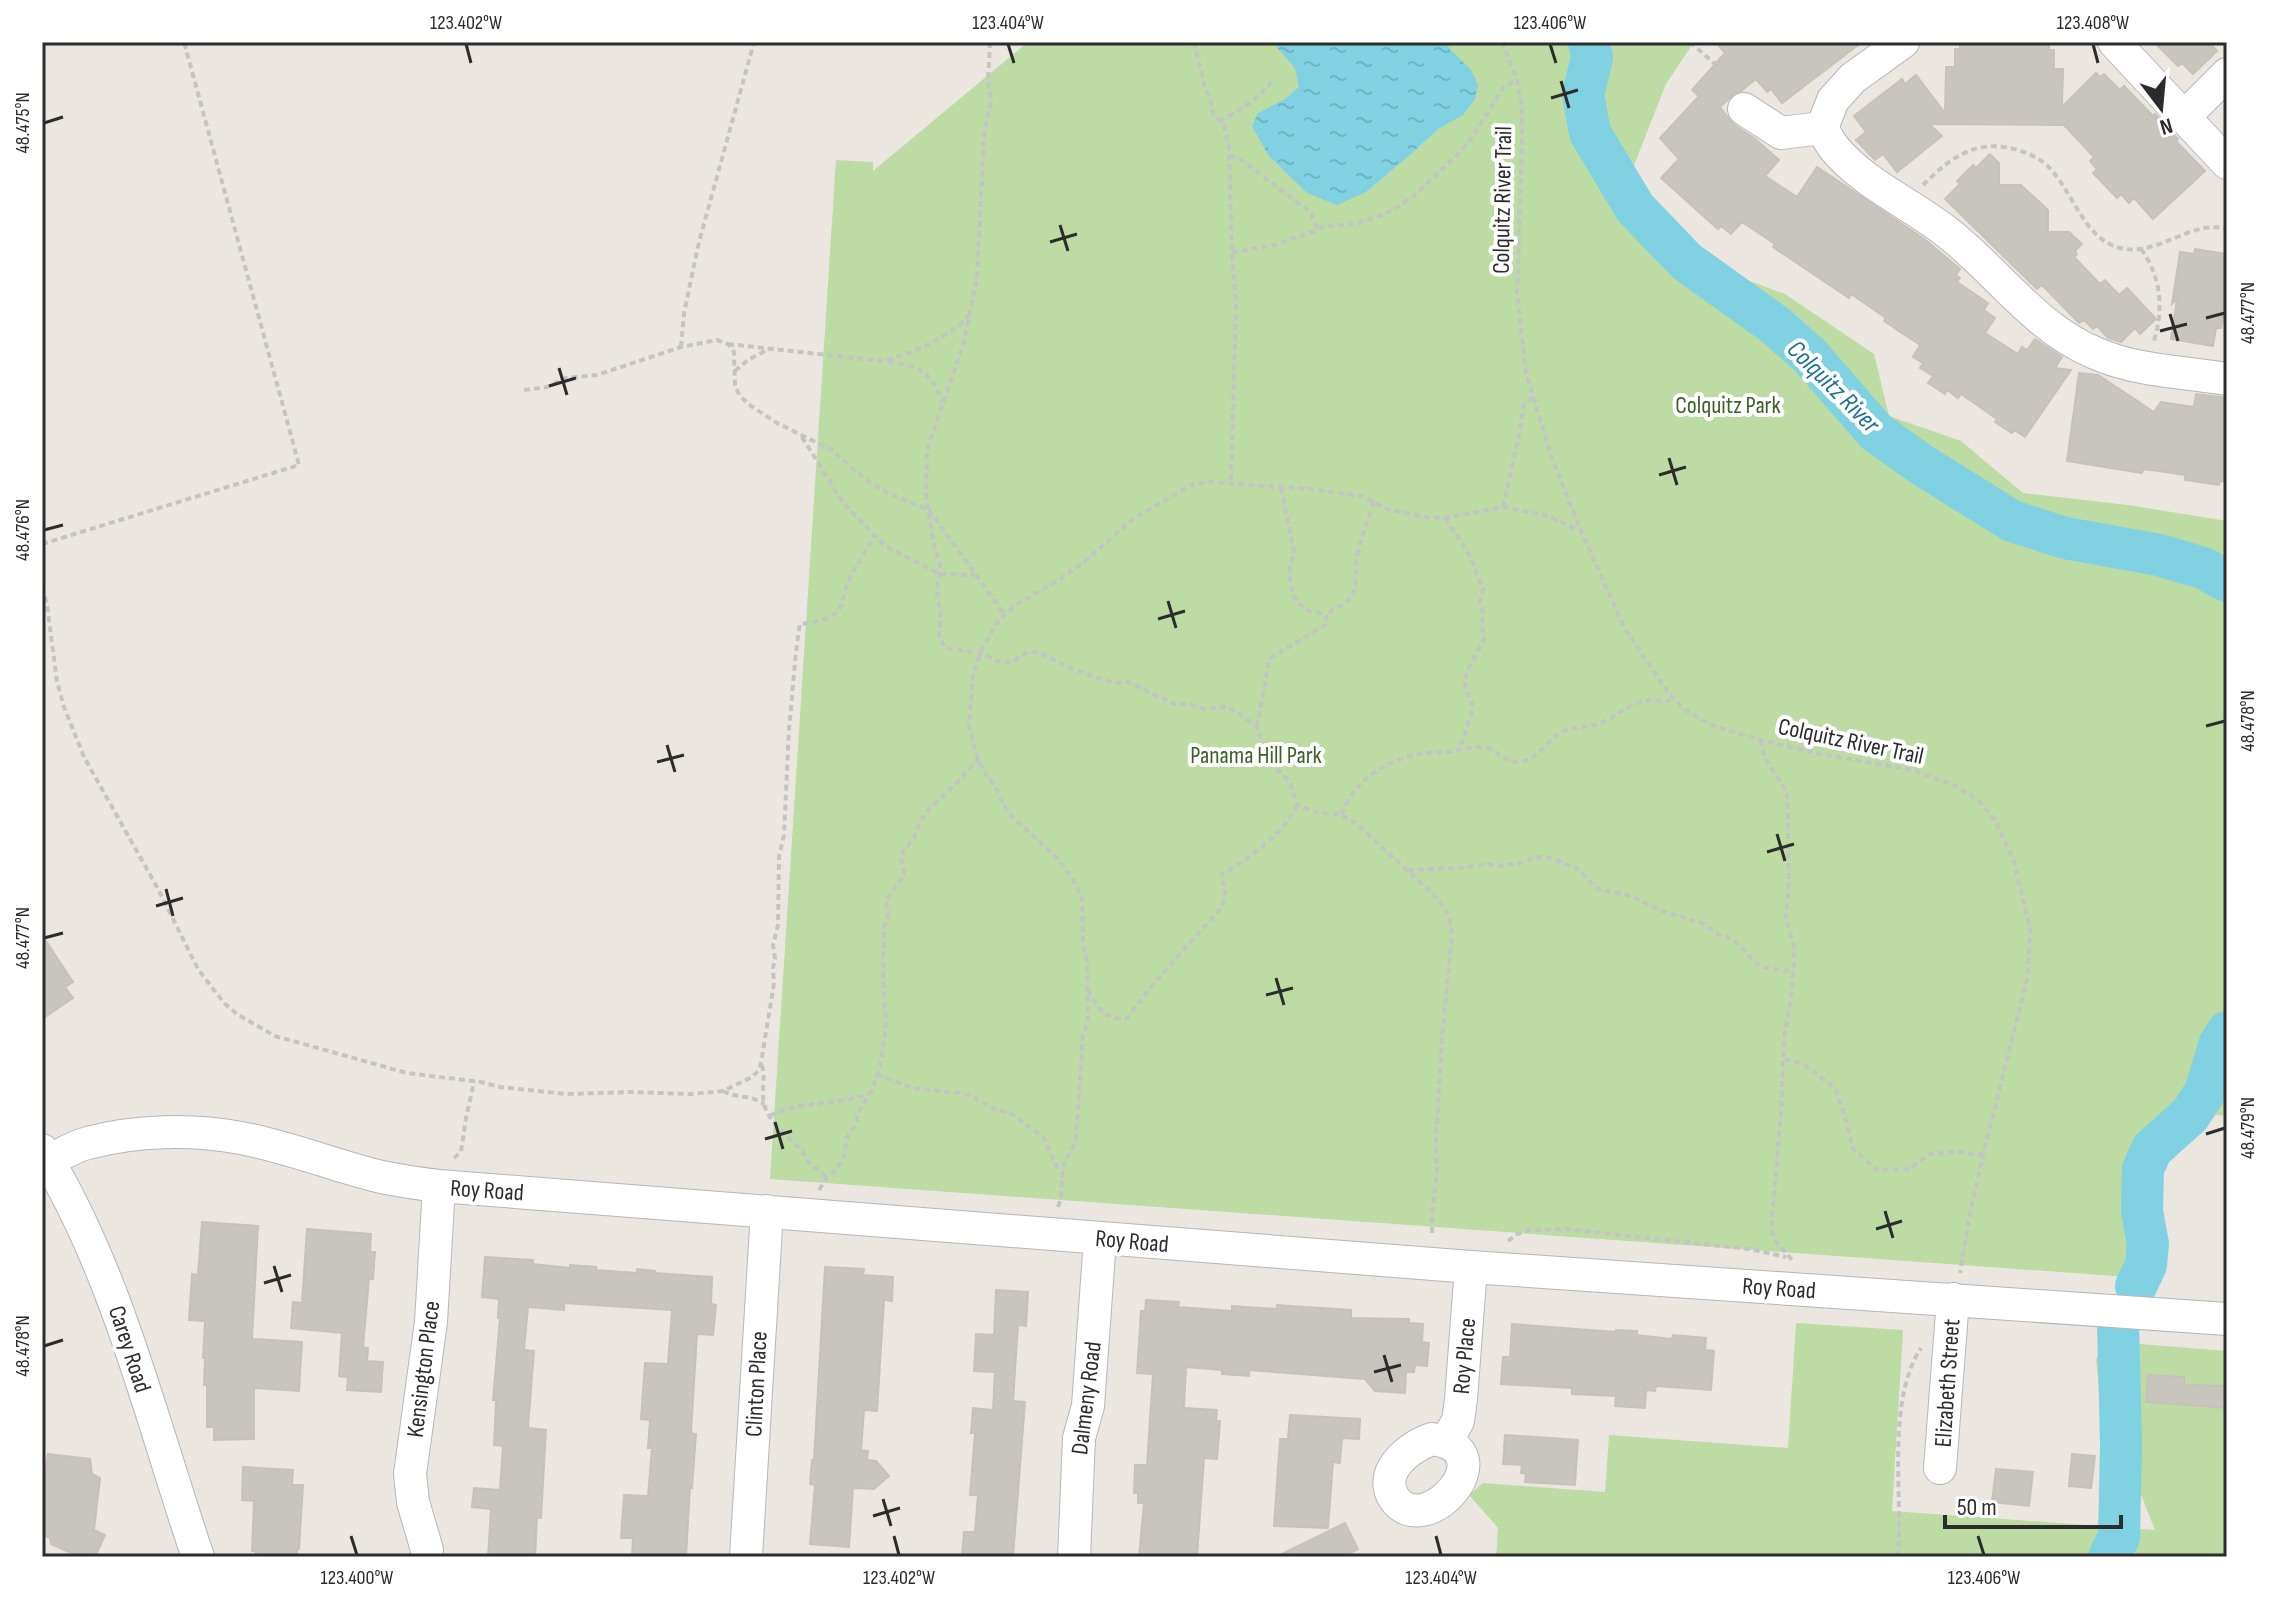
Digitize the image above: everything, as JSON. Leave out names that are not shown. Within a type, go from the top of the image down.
[{"type":"street","points":[[1822,128],[1833,100],[1853,78],[1903,42]]},
{"type":"street","points":[[2114,42],[2227,163]]},
{"type":"street","points":[[2185,116],[2227,74]]},
{"type":"street","points":[[1744,109],[1781,133],[1822,128]]},
{"type":"street","points":[[1822,128],[1834,149],[1862,173],[1948,232],[2057,332],[2091,352],[2117,362],[2227,379]]},
{"type":"street","name":"Roy Road","points":[[45,1155],[86,1143],[132,1135],[165,1132],[203,1134],[241,1138],[401,1182],[439,1186],[1471,1267],[2227,1319]]},
{"type":"street","name":"Carey Road","points":[[45,1155],[79,1216],[112,1295],[198,1557]]},
{"type":"street","name":"Kensington Place","points":[[427,1550],[413,1502],[410,1474],[431,1322],[439,1186]]},
{"type":"street","name":"Clinton Place","points":[[746,1557],[767,1211]]},
{"type":"street","name":"Dalmeny Road","points":[[1074,1557],[1079,1438],[1088,1406],[1100,1239]]},
{"type":"street","name":"Roy Place","points":[[1446,1441],[1458,1421],[1471,1267]]},
{"type":"street","name":"Elizabeth Street","points":[[1940,1468],[1953,1299]]},
{"type":"path","points":[[42,544],[299,465],[184,42]]},
{"type":"path","points":[[681,347],[684,313],[699,242],[754,42]]},
{"type":"path","points":[[990,42],[988,81],[991,102],[984,134],[977,278],[964,342],[927,450],[925,473],[940,566],[937,599],[942,644],[945,648],[980,653],[1003,663],[1014,661],[1028,652],[1038,652],[1098,678],[1115,683],[1128,682],[1175,704],[1204,709],[1224,707],[1236,711],[1257,727]]},
{"type":"path","points":[[1194,42],[1210,106],[1228,135],[1236,305],[1231,484]]},
{"type":"path","name":"Colquitz River Trail","points":[[1502,42],[1517,79],[1522,106],[1517,293],[1526,373],[1550,453],[1625,629],[1674,699],[1688,712],[1712,725],[1760,740],[1912,770],[1954,785],[1978,800],[1995,820],[2014,862],[2030,928],[2028,975],[1983,1155],[1953,1299]]},
{"type":"path","points":[[1690,42],[1714,63],[1736,76],[1746,92],[1744,109]]},
{"type":"path","points":[[1232,253],[1273,245],[1322,227],[1354,224],[1382,215],[1416,194],[1442,171],[1465,146],[1503,88],[1517,79]]},
{"type":"path","points":[[1220,122],[1268,87],[1272,80]]},
{"type":"path","points":[[1938,170],[1969,149],[2000,146],[2018,150],[2045,163],[2101,238],[2116,247],[2141,249],[2162,245],[2209,226],[2227,229]]},
{"type":"path","points":[[1229,155],[1243,161],[1310,212],[1318,229]]},
{"type":"path","points":[[2141,249],[2153,271],[2160,297],[2157,331],[2146,367]]},
{"type":"path","points":[[882,361],[897,358],[939,337],[962,323],[970,314]]},
{"type":"path","points":[[524,390],[547,387],[565,378],[597,375],[681,347],[717,340],[728,344],[902,363],[928,374],[936,384],[942,403]]},
{"type":"path","points":[[728,344],[734,352],[735,386],[740,396],[777,423],[832,450],[866,480],[929,510],[1005,615]]},
{"type":"path","points":[[734,373],[748,360],[772,348]]},
{"type":"path","points":[[1503,507],[1524,403],[1533,397]]},
{"type":"path","points":[[801,434],[844,504],[885,546],[940,574],[976,575]]},
{"type":"path","points":[[1052,1233],[1063,1190],[1063,1170],[1076,1139],[1083,1034],[1088,1021],[1082,898],[1056,857],[1008,813],[983,770],[969,726],[973,676],[980,653],[998,621],[1015,605],[1088,559],[1130,521],[1191,485],[1210,482],[1362,496],[1387,509],[1425,517],[1445,518],[1503,507],[1548,516],[1581,531]]},
{"type":"path","points":[[1280,488],[1294,552],[1289,573],[1293,596],[1305,610],[1326,614],[1345,605],[1357,590],[1357,555],[1374,502]]},
{"type":"path","points":[[1445,518],[1469,554],[1483,589],[1480,602],[1484,640],[1465,680],[1472,711],[1457,750]]},
{"type":"path","points":[[42,587],[57,681],[84,757],[158,889],[198,969],[224,1003],[237,1014],[275,1036],[407,1073],[566,1094],[691,1094],[723,1091],[752,1077],[759,1070],[774,983],[773,945],[778,925],[779,857],[784,835],[792,688],[800,624],[836,613],[841,607],[850,575],[874,535]]},
{"type":"path","points":[[1086,987],[1096,1005],[1110,1017],[1117,1020],[1127,1018],[1222,907],[1226,889],[1222,874],[1234,868],[1292,817],[1297,805],[1295,794],[1290,782],[1273,765],[1257,727],[1269,659],[1327,624],[1326,614]]},
{"type":"path","points":[[1340,814],[1361,782],[1373,771],[1408,757],[1479,747],[1490,749],[1510,762],[1519,762],[1536,755],[1558,734],[1576,726],[1597,724],[1647,700],[1663,703],[1674,699]]},
{"type":"path","points":[[1760,740],[1766,760],[1787,794],[1789,881],[1786,918],[1794,946],[1784,1039],[1771,1230],[1788,1257]]},
{"type":"path","points":[[811,1214],[814,1198],[844,1158],[847,1138],[880,1067],[886,1028],[883,978],[884,928],[888,915],[886,900],[902,878],[903,851],[914,838],[919,823],[929,809],[979,758]]},
{"type":"path","points":[[1297,805],[1318,813],[1340,814],[1356,823],[1444,907],[1450,920],[1452,935],[1442,1039],[1431,1240],[1441,1242]]},
{"type":"path","points":[[1406,870],[1489,864],[1503,866],[1536,857],[1556,859],[1574,866],[1598,889],[1631,896],[1662,911],[1702,923],[1719,935],[1733,939],[1756,963],[1793,972]]},
{"type":"path","points":[[1784,1059],[1803,1064],[1835,1088],[1853,1149],[1877,1170],[1909,1169],[1930,1154],[1957,1152],[1983,1155]]},
{"type":"path","points":[[761,1063],[765,1073],[764,1104]]},
{"type":"path","points":[[877,1074],[912,1088],[960,1093],[1012,1114],[1044,1138],[1057,1167],[1063,1170]]},
{"type":"path","points":[[439,1186],[440,1171],[461,1152],[474,1082]]},
{"type":"path","points":[[723,1091],[733,1097],[745,1096],[764,1104],[788,1139],[827,1177]]},
{"type":"path","points":[[770,1116],[787,1108],[831,1103],[871,1092]]},
{"type":"path","points":[[1498,1247],[1529,1230],[1566,1229],[1749,1249],[1788,1257],[1806,1268],[1805,1290]]},
{"type":"path","points":[[1898,1557],[1903,1395],[1921,1348]]},
{"type":"green space","name":"Panama Hill Park","points":[[1028,42],[1694,42],[1666,84],[1625,188],[1712,267],[1785,294],[1874,354],[1889,416],[1961,441],[2023,493],[2227,521],[2227,1116],[2209,1114],[2199,1129],[2164,1144],[2152,1157],[2149,1177],[2159,1217],[2157,1237],[2128,1277],[770,1179],[836,160],[873,162],[873,171]]},
{"type":"green space","points":[[1796,1323],[1903,1330],[1892,1511],[2155,1530],[2099,1388],[2096,1360],[2103,1341],[2227,1351],[2227,1557],[1496,1557],[1498,1528],[1469,1495],[1483,1483],[1605,1492],[1609,1435],[1788,1448]]},
{"type":"water","points":[[1249,42],[1446,42],[1471,70],[1478,85],[1475,99],[1463,115],[1438,129],[1366,192],[1337,205],[1307,193],[1268,155],[1252,126],[1258,113],[1285,99],[1299,87],[1295,68],[1275,45]]},
{"type":"building","points":[[1716,42],[1862,42],[1782,103],[1771,89],[1767,92],[1756,79],[1720,107],[1733,124],[1779,160],[1765,176],[1797,197],[1817,167],[1923,238],[1960,269],[1956,275],[1960,278],[1957,282],[1988,303],[1984,310],[1995,318],[1985,333],[2018,354],[2022,347],[2027,350],[2035,339],[2062,357],[2055,368],[2071,370],[2025,437],[1995,422],[1997,419],[1961,394],[1958,398],[1947,390],[1945,394],[1928,383],[1933,376],[1920,368],[1923,363],[1913,357],[1920,345],[1884,321],[1886,318],[1851,294],[1849,298],[1773,247],[1775,244],[1742,222],[1731,234],[1721,226],[1718,229],[1661,178],[1679,159],[1660,138],[1699,96],[1692,90],[1725,53]]},
{"type":"building","points":[[1960,42],[2049,42],[2049,50],[2054,50],[2054,69],[2063,69],[2062,107],[2096,73],[2100,77],[2104,74],[2120,90],[2124,86],[2153,116],[2155,114],[2205,171],[2153,219],[2134,198],[2129,203],[2121,194],[2117,198],[2093,173],[2097,169],[2090,161],[2094,157],[2064,125],[1929,124],[1942,136],[1897,172],[1883,154],[1875,160],[1856,140],[1866,132],[1854,116],[1902,79],[1905,84],[1916,75],[1945,113],[1946,67],[1955,67],[1955,49],[1960,49]]},
{"type":"building","points":[[2154,42],[2209,42],[2217,51],[2193,74],[2182,63],[2178,66]]},
{"type":"building","points":[[1990,154],[1999,163],[1999,185],[2021,185],[2048,210],[2048,232],[2069,232],[2082,244],[2074,257],[2100,284],[2105,280],[2119,295],[2127,288],[2156,319],[2140,334],[2135,328],[2121,342],[2108,338],[2097,326],[2093,329],[2084,320],[2079,323],[2042,285],[2037,289],[1945,199],[1973,165],[1976,168]]},
{"type":"building","points":[[2195,249],[2227,254],[2227,311],[2224,310],[2221,328],[2216,328],[2213,346],[2171,339],[2177,299],[2172,304],[2180,252],[2194,254]]},
{"type":"building","points":[[2079,373],[2098,375],[2154,412],[2161,402],[2194,407],[2196,394],[2227,398],[2227,482],[2220,481],[2219,485],[2185,480],[2185,475],[2166,472],[2143,469],[2142,473],[2067,461]]},
{"type":"building","points":[[42,935],[73,982],[65,987],[73,998],[42,1019]]},
{"type":"building","points":[[202,1222],[258,1226],[252,1339],[302,1342],[299,1391],[254,1388],[254,1439],[214,1440],[214,1427],[207,1427],[207,1385],[204,1385],[203,1358],[205,1321],[189,1320],[192,1274],[198,1275]]},
{"type":"building","points":[[307,1229],[371,1234],[370,1252],[375,1252],[373,1279],[369,1279],[363,1347],[368,1348],[367,1361],[383,1362],[381,1392],[347,1390],[348,1377],[339,1376],[342,1333],[291,1328],[293,1302],[302,1303]]},
{"type":"building","points":[[485,1257],[533,1260],[533,1264],[570,1268],[570,1265],[637,1273],[637,1269],[712,1277],[711,1304],[716,1305],[713,1335],[697,1334],[691,1433],[696,1434],[686,1557],[632,1557],[633,1538],[621,1538],[624,1495],[648,1496],[652,1448],[648,1448],[650,1420],[641,1419],[645,1363],[668,1364],[672,1310],[564,1303],[564,1310],[528,1307],[524,1350],[534,1351],[528,1428],[546,1430],[541,1518],[537,1518],[535,1557],[488,1557],[491,1509],[472,1507],[474,1488],[500,1490],[503,1446],[494,1445],[496,1400],[493,1400],[499,1299],[482,1297]]},
{"type":"building","points":[[825,1267],[864,1269],[863,1275],[893,1277],[892,1301],[884,1300],[877,1411],[864,1410],[861,1450],[868,1451],[867,1460],[876,1461],[889,1476],[874,1489],[853,1488],[849,1547],[810,1544],[815,1485],[810,1484]]},
{"type":"building","points":[[996,1290],[1028,1292],[1026,1326],[1018,1325],[1013,1401],[1025,1402],[1013,1557],[962,1557],[964,1532],[975,1532],[978,1495],[970,1495],[975,1433],[971,1433],[973,1408],[993,1410],[995,1372],[974,1371],[976,1334],[994,1335]]},
{"type":"building","points":[[1146,1300],[1179,1302],[1178,1307],[1232,1311],[1232,1306],[1277,1309],[1277,1305],[1351,1310],[1351,1318],[1409,1319],[1409,1323],[1423,1324],[1422,1342],[1429,1343],[1427,1366],[1415,1365],[1414,1372],[1406,1372],[1405,1393],[1375,1391],[1365,1379],[1249,1370],[1249,1376],[1186,1367],[1184,1408],[1217,1410],[1216,1421],[1220,1421],[1217,1459],[1204,1458],[1197,1557],[1139,1557],[1144,1503],[1138,1503],[1138,1493],[1134,1493],[1135,1465],[1147,1465],[1153,1374],[1137,1373],[1141,1311],[1145,1311]]},
{"type":"building","points":[[1512,1324],[1637,1331],[1637,1335],[1672,1339],[1673,1335],[1706,1338],[1705,1350],[1714,1351],[1711,1390],[1656,1386],[1655,1391],[1646,1390],[1645,1408],[1615,1406],[1616,1396],[1572,1394],[1572,1388],[1501,1384],[1503,1357],[1510,1357]]},
{"type":"building","points":[[2148,1375],[2184,1377],[2184,1385],[2227,1386],[2227,1408],[2146,1402]]},
{"type":"building","points":[[1290,1415],[1360,1419],[1359,1439],[1342,1438],[1340,1463],[1333,1462],[1328,1528],[1274,1526],[1280,1439],[1288,1439]]},
{"type":"building","points":[[1505,1435],[1578,1440],[1575,1485],[1525,1482],[1522,1465],[1503,1464]]},
{"type":"building","points":[[48,1454],[90,1459],[92,1474],[100,1478],[94,1530],[105,1535],[95,1557],[80,1557],[51,1544],[50,1538],[42,1534],[42,1501]]},
{"type":"building","points":[[2072,1454],[2095,1456],[2091,1488],[2069,1486]]},
{"type":"building","points":[[243,1467],[293,1470],[292,1485],[303,1485],[297,1557],[255,1557],[256,1551],[252,1551],[254,1501],[242,1500]]},
{"type":"building","points":[[1996,1469],[2033,1472],[2029,1506],[1992,1502]]},
{"type":"building","points":[[1345,1523],[1358,1549],[1342,1557],[1276,1557]]},
{"type":"waterway","name":"Colquitz River","points":[[1589,42],[1592,58],[1583,94],[1590,133],[1635,208],[1687,262],[1775,325],[1810,356],[1876,432],[2012,521],[2065,538],[2159,555],[2203,568],[2227,581]]},
{"type":"waterway","name":"Colquitz River","points":[[2136,1286],[2146,1265],[2148,1244],[2142,1211],[2143,1169],[2152,1149],[2190,1115],[2205,1092],[2220,1043],[2227,1032]]},
{"type":"waterway","name":"Colquitz River","points":[[2109,1557],[2119,1537],[2121,1444],[2118,1323]]},
{"type":"park label","name":"Colquitz Park","points":[[1728,405]]}]
